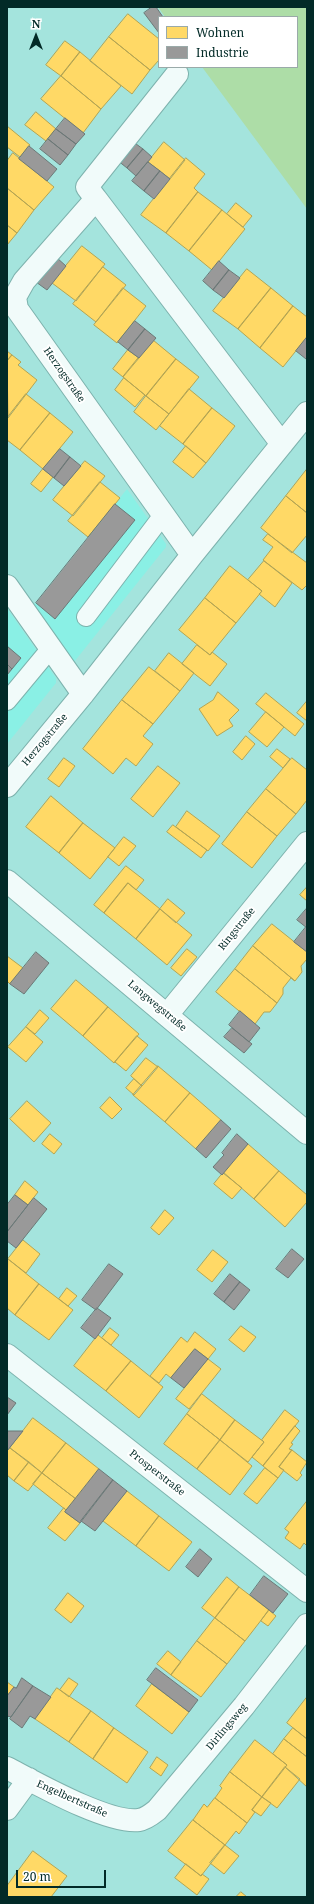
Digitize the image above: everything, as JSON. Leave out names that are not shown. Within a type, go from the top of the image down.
[{"type":"street","points":[[177,74],[87,187],[282,444]]},
{"type":"street","name":"Herzogstraße","points":[[96,199],[24,281],[15,297],[15,302],[26,322],[192,555]]},
{"type":"street","name":"Herzogstraße","points":[[7,786],[83,694],[192,555],[307,413]]},
{"type":"street","points":[[7,586],[83,694]]},
{"type":"street","name":"Ringstraße","points":[[167,1014],[307,843]]},
{"type":"street","name":"Langwegstraße","points":[[7,881],[307,1133]]},
{"type":"street","name":"Prosperstraße","points":[[7,1355],[307,1591]]},
{"type":"street","name":"Dirlingsweg","points":[[139,1820],[149,1816],[157,1810],[244,1706],[307,1625]]},
{"type":"street","name":"Engelbertstraße","points":[[7,1768],[102,1813],[115,1818],[139,1820]]},
{"type":"street","points":[[7,1809],[29,1779]]},
{"type":"lane","points":[[86,617],[163,515]]},
{"type":"lane","points":[[7,701],[50,648]]},
{"type":"shaded area","points":[[158,7],[307,7],[307,209],[203,68],[298,68],[298,16],[164,16]]},
{"type":"shaded area","points":[[127,489],[166,544],[166,547],[74,662],[33,606]]},
{"type":"shaded area","points":[[7,608],[56,678],[56,683],[7,744]]},
{"type":"building: Wohnen","points":[[128,14],[158,38],[158,61],[150,70],[109,37]]},
{"type":"building: Wohnen","points":[[109,37],[150,70],[132,94],[90,61]]},
{"type":"building: Wohnen","points":[[65,41],[80,52],[61,76],[46,65]]},
{"type":"building: Wohnen","points":[[80,52],[121,86],[101,109],[61,76]]},
{"type":"building: Wohnen","points":[[61,76],[101,109],[83,133],[41,99]]},
{"type":"building: Wohnen","points":[[36,112],[56,129],[46,141],[25,125]]},
{"type":"building: Wohnen","points":[[7,126],[30,145],[20,157],[7,147]]},
{"type":"building: Wohnen","points":[[164,142],[185,160],[170,179],[148,162]]},
{"type":"building: Wohnen","points":[[13,153],[54,187],[34,210],[7,188],[7,161]]},
{"type":"building: Wohnen","points":[[186,158],[205,174],[194,188],[198,192],[166,233],[141,215]]},
{"type":"building: Wohnen","points":[[7,188],[34,210],[17,233],[7,225]]},
{"type":"building: Wohnen","points":[[198,192],[222,210],[189,251],[166,233]]},
{"type":"building: Wohnen","points":[[236,203],[252,216],[243,227],[227,214]]},
{"type":"building: Wohnen","points":[[222,210],[245,229],[212,270],[189,251]]},
{"type":"building: Wohnen","points":[[7,225],[17,233],[7,245]]},
{"type":"building: Wohnen","points":[[82,246],[105,264],[76,301],[52,283]]},
{"type":"building: Wohnen","points":[[103,267],[126,285],[96,322],[73,304]]},
{"type":"building: Wohnen","points":[[247,269],[271,288],[238,329],[213,311]]},
{"type":"building: Wohnen","points":[[123,288],[146,306],[117,343],[94,325]]},
{"type":"building: Wohnen","points":[[271,288],[293,306],[260,348],[238,329]]},
{"type":"building: Wohnen","points":[[293,306],[307,317],[307,337],[283,367],[260,348]]},
{"type":"building: Wohnen","points":[[153,340],[176,359],[146,396],[123,377]]},
{"type":"building: Wohnen","points":[[128,350],[139,358],[123,377],[113,369]]},
{"type":"building: Wohnen","points":[[7,351],[12,355],[7,361]]},
{"type":"building: Wohnen","points":[[12,355],[21,362],[18,365],[37,380],[8,418],[7,361]]},
{"type":"building: Wohnen","points":[[176,359],[199,377],[169,414],[146,396]]},
{"type":"building: Wohnen","points":[[124,378],[145,395],[135,407],[115,390]]},
{"type":"building: Wohnen","points":[[189,389],[212,408],[183,444],[160,426]]},
{"type":"building: Wohnen","points":[[26,394],[50,413],[20,450],[7,440],[7,418]]},
{"type":"building: Wohnen","points":[[146,396],[169,414],[156,430],[134,412]]},
{"type":"building: Wohnen","points":[[212,408],[235,426],[206,463],[183,444]]},
{"type":"building: Wohnen","points":[[50,413],[73,432],[43,469],[20,450]]},
{"type":"building: Wohnen","points":[[186,446],[206,463],[193,478],[173,462]]},
{"type":"building: Wohnen","points":[[85,461],[105,476],[73,516],[53,500]]},
{"type":"building: Wohnen","points":[[43,469],[53,477],[41,492],[31,484]]},
{"type":"building: Wohnen","points":[[307,469],[307,513],[286,496]]},
{"type":"building: Wohnen","points":[[100,482],[120,498],[88,537],[68,521]]},
{"type":"building: Wohnen","points":[[286,496],[307,513],[307,535],[292,553],[261,528]]},
{"type":"building: Wohnen","points":[[268,534],[307,563],[307,585],[302,590],[263,560],[273,547],[263,540]]},
{"type":"building: Wohnen","points":[[264,561],[292,583],[275,607],[259,594],[262,591],[248,580]]},
{"type":"building: Wohnen","points":[[230,566],[262,591],[236,623],[205,598]]},
{"type":"building: Wohnen","points":[[205,598],[236,623],[210,655],[179,630]]},
{"type":"building: Wohnen","points":[[197,645],[210,655],[212,652],[227,664],[210,686],[182,664]]},
{"type":"building: Wohnen","points":[[169,653],[194,673],[180,691],[155,671]]},
{"type":"building: Wohnen","points":[[149,667],[180,691],[153,724],[122,700]]},
{"type":"building: Wohnen","points":[[218,692],[239,710],[229,720],[233,726],[217,736],[199,709],[213,700]]},
{"type":"building: Wohnen","points":[[266,693],[304,724],[295,736],[256,704]]},
{"type":"building: Wohnen","points":[[122,700],[153,724],[143,736],[153,744],[136,766],[126,758],[113,774],[83,749]]},
{"type":"building: Wohnen","points":[[307,701],[307,721],[297,713]]},
{"type":"building: Wohnen","points":[[266,712],[284,727],[267,747],[249,732]]},
{"type":"building: Wohnen","points":[[246,736],[255,744],[242,760],[233,752]]},
{"type":"building: Wohnen","points":[[277,749],[290,759],[283,768],[270,757]]},
{"type":"building: Wohnen","points":[[64,758],[75,766],[59,787],[48,779]]},
{"type":"building: Wohnen","points":[[292,758],[307,770],[307,800],[296,814],[266,789]]},
{"type":"building: Wohnen","points":[[158,766],[180,783],[153,817],[131,799]]},
{"type":"building: Wohnen","points":[[266,789],[296,814],[277,836],[247,812]]},
{"type":"building: Wohnen","points":[[51,796],[83,823],[59,853],[26,827]]},
{"type":"building: Wohnen","points":[[187,811],[220,836],[208,851],[176,827]]},
{"type":"building: Wohnen","points":[[247,812],[277,836],[252,868],[222,844]]},
{"type":"building: Wohnen","points":[[83,823],[115,848],[90,879],[59,853]]},
{"type":"building: Wohnen","points":[[173,825],[207,850],[201,858],[167,832]]},
{"type":"building: Wohnen","points":[[124,837],[136,846],[119,866],[108,857]]},
{"type":"building: Wohnen","points":[[126,866],[144,880],[136,890],[128,883],[104,913],[94,905]]},
{"type":"building: Wohnen","points":[[128,883],[160,909],[136,939],[104,913]]},
{"type":"building: Wohnen","points":[[307,887],[307,901],[300,895]]},
{"type":"building: Wohnen","points":[[168,899],[185,913],[176,923],[160,909]]},
{"type":"building: Wohnen","points":[[160,909],[192,935],[167,965],[136,939]]},
{"type":"building: Wohnen","points":[[272,924],[307,952],[307,959],[301,966],[302,972],[295,981],[253,946]]},
{"type":"building: Wohnen","points":[[253,946],[295,981],[291,978],[283,988],[283,994],[277,1003],[235,969]]},
{"type":"building: Wohnen","points":[[187,949],[197,957],[181,976],[171,968]]},
{"type":"building: Wohnen","points":[[7,956],[23,968],[10,984],[7,981]]},
{"type":"building: Wohnen","points":[[235,969],[277,1003],[270,1012],[264,1012],[255,1024],[216,992]]},
{"type":"building: Wohnen","points":[[76,980],[108,1007],[83,1036],[51,1009]]},
{"type":"building: Wohnen","points":[[108,1007],[139,1034],[114,1063],[83,1036]]},
{"type":"building: Wohnen","points":[[40,1010],[49,1018],[35,1034],[26,1027]]},
{"type":"building: Wohnen","points":[[26,1027],[43,1042],[26,1062],[8,1047]]},
{"type":"building: Wohnen","points":[[137,1036],[148,1045],[126,1071],[115,1062]]},
{"type":"building: Wohnen","points":[[146,1058],[158,1067],[142,1086],[131,1076]]},
{"type":"building: Wohnen","points":[[158,1066],[190,1093],[165,1122],[133,1095]]},
{"type":"building: Wohnen","points":[[134,1079],[142,1086],[134,1095],[126,1088]]},
{"type":"building: Wohnen","points":[[190,1093],[221,1120],[196,1149],[165,1122]]},
{"type":"building: Wohnen","points":[[110,1097],[122,1109],[112,1119],[100,1108]]},
{"type":"building: Wohnen","points":[[27,1101],[51,1123],[34,1142],[10,1119]]},
{"type":"building: Wohnen","points":[[50,1134],[62,1144],[54,1154],[42,1144]]},
{"type":"building: Wohnen","points":[[248,1144],[279,1171],[254,1199],[223,1172]]},
{"type":"building: Wohnen","points":[[279,1171],[307,1195],[307,1202],[285,1227],[254,1199]]},
{"type":"building: Wohnen","points":[[223,1173],[242,1188],[232,1199],[214,1184]]},
{"type":"building: Wohnen","points":[[25,1181],[38,1192],[28,1205],[15,1195]]},
{"type":"building: Wohnen","points":[[165,1210],[174,1218],[159,1235],[151,1228]]},
{"type":"building: Wohnen","points":[[23,1240],[40,1254],[26,1273],[8,1259]]},
{"type":"building: Wohnen","points":[[213,1250],[228,1262],[212,1282],[197,1270]]},
{"type":"building: Wohnen","points":[[8,1259],[39,1284],[15,1315],[7,1308]]},
{"type":"building: Wohnen","points":[[39,1284],[73,1310],[49,1340],[15,1315]]},
{"type":"building: Wohnen","points":[[67,1288],[77,1296],[68,1306],[59,1299]]},
{"type":"building: Wohnen","points":[[241,1326],[256,1337],[244,1352],[229,1340]]},
{"type":"building: Wohnen","points":[[110,1328],[119,1335],[111,1345],[102,1338]]},
{"type":"building: Wohnen","points":[[195,1332],[216,1349],[208,1359],[195,1349],[171,1378],[166,1374],[159,1383],[150,1376],[181,1337],[187,1342]]},
{"type":"building: Wohnen","points":[[98,1335],[131,1361],[106,1391],[74,1366]]},
{"type":"building: Wohnen","points":[[208,1359],[221,1369],[189,1409],[176,1399]]},
{"type":"building: Wohnen","points":[[131,1361],[163,1387],[139,1418],[106,1391]]},
{"type":"building: Wohnen","points":[[202,1394],[235,1420],[220,1440],[187,1414]]},
{"type":"building: Wohnen","points":[[285,1410],[299,1421],[263,1466],[252,1457],[264,1442],[262,1440]]},
{"type":"building: Wohnen","points":[[187,1414],[220,1440],[197,1469],[164,1444]]},
{"type":"building: Wohnen","points":[[33,1418],[66,1443],[42,1473],[10,1448]]},
{"type":"building: Wohnen","points":[[235,1420],[264,1442],[248,1462],[220,1440]]},
{"type":"building: Wohnen","points":[[295,1426],[300,1431],[291,1443],[293,1444],[289,1449],[292,1450],[279,1467],[284,1470],[278,1478],[263,1466]]},
{"type":"building: Wohnen","points":[[220,1440],[252,1466],[230,1495],[197,1469]]},
{"type":"building: Wohnen","points":[[66,1443],[99,1469],[76,1499],[42,1473]]},
{"type":"building: Wohnen","points":[[10,1448],[29,1462],[14,1481],[7,1475],[7,1451]]},
{"type":"building: Wohnen","points":[[292,1450],[307,1462],[300,1473],[302,1475],[297,1481],[279,1467]]},
{"type":"building: Wohnen","points":[[29,1462],[42,1473],[28,1491],[14,1481]]},
{"type":"building: Wohnen","points":[[265,1468],[278,1478],[257,1504],[244,1494]]},
{"type":"building: Wohnen","points":[[42,1473],[76,1499],[66,1510],[33,1484]]},
{"type":"building: Wohnen","points":[[127,1491],[159,1516],[136,1546],[103,1521]]},
{"type":"building: Wohnen","points":[[307,1501],[307,1546],[304,1543],[300,1549],[285,1538],[289,1532],[285,1529]]},
{"type":"building: Wohnen","points":[[64,1508],[66,1510],[65,1512],[80,1523],[65,1541],[48,1528]]},
{"type":"building: Wohnen","points":[[159,1516],[192,1542],[169,1571],[136,1546]]},
{"type":"building: Wohnen","points":[[227,1577],[239,1587],[215,1618],[202,1608]]},
{"type":"building: Wohnen","points":[[239,1587],[269,1610],[245,1641],[215,1618]]},
{"type":"building: Wohnen","points":[[68,1593],[84,1606],[71,1623],[55,1610]]},
{"type":"building: Wohnen","points":[[269,1610],[276,1616],[268,1626],[261,1621]]},
{"type":"building: Wohnen","points":[[215,1618],[245,1641],[227,1664],[197,1641]]},
{"type":"building: Wohnen","points":[[197,1641],[227,1664],[201,1697],[171,1675]]},
{"type":"building: Wohnen","points":[[168,1651],[181,1662],[171,1675],[157,1664]]},
{"type":"building: Wohnen","points":[[69,1678],[78,1684],[69,1697],[60,1690]]},
{"type":"building: Wohnen","points":[[7,1682],[14,1687],[7,1696]]},
{"type":"building: Wohnen","points":[[152,1684],[189,1712],[172,1734],[136,1706]]},
{"type":"building: Wohnen","points":[[57,1688],[91,1711],[69,1742],[35,1719]]},
{"type":"building: Wohnen","points":[[307,1697],[307,1739],[287,1723]]},
{"type":"building: Wohnen","points":[[91,1711],[114,1728],[93,1759],[69,1742]]},
{"type":"building: Wohnen","points":[[114,1728],[148,1752],[127,1783],[93,1759]]},
{"type":"building: Wohnen","points":[[293,1728],[307,1739],[307,1757],[284,1739]]},
{"type":"building: Wohnen","points":[[284,1739],[307,1757],[307,1787],[285,1767],[287,1765],[273,1754]]},
{"type":"building: Wohnen","points":[[255,1740],[287,1765],[262,1797],[230,1772]]},
{"type":"building: Wohnen","points":[[157,1757],[168,1765],[161,1776],[150,1768]]},
{"type":"building: Wohnen","points":[[285,1767],[300,1779],[277,1808],[262,1797]]},
{"type":"building: Wohnen","points":[[230,1772],[262,1797],[252,1810],[255,1812],[247,1823],[215,1798],[222,1788],[220,1786]]},
{"type":"building: Wohnen","points":[[262,1797],[271,1803],[261,1816],[252,1810]]},
{"type":"building: Wohnen","points":[[215,1798],[247,1823],[239,1834],[236,1831],[225,1845],[193,1820],[204,1804],[207,1807]]},
{"type":"building: Wohnen","points":[[193,1820],[225,1845],[201,1876],[168,1851]]},
{"type":"building: Wohnen","points":[[225,1845],[239,1856],[224,1874],[210,1863]]},
{"type":"building: Wohnen","points":[[33,1851],[67,1876],[51,1897],[7,1897],[7,1886]]},
{"type":"building: Wohnen","points":[[186,1864],[201,1876],[202,1874],[209,1879],[197,1895],[175,1878]]},
{"type":"building: Wohnen","points":[[241,1892],[247,1897],[236,1897]]},
{"type":"building: Industrie","points":[[152,7],[156,7],[162,16],[158,16],[158,32],[144,13]]},
{"type":"building: Industrie","points":[[65,118],[85,134],[76,144],[56,129]]},
{"type":"building: Industrie","points":[[56,129],[76,144],[68,155],[48,139]]},
{"type":"building: Industrie","points":[[48,139],[68,155],[60,165],[40,149]]},
{"type":"building: Industrie","points":[[132,141],[143,149],[127,168],[117,160]]},
{"type":"building: Industrie","points":[[29,146],[57,169],[47,181],[19,159]]},
{"type":"building: Industrie","points":[[143,149],[152,157],[136,176],[127,168]]},
{"type":"building: Industrie","points":[[148,162],[160,171],[144,191],[132,181]]},
{"type":"building: Industrie","points":[[160,171],[170,179],[154,199],[144,191]]},
{"type":"building: Industrie","points":[[56,257],[66,266],[47,290],[36,282]]},
{"type":"building: Industrie","points":[[219,261],[229,270],[213,290],[203,281]]},
{"type":"building: Industrie","points":[[229,270],[240,278],[224,298],[213,290]]},
{"type":"building: Industrie","points":[[135,321],[145,329],[128,350],[118,342]]},
{"type":"building: Industrie","points":[[145,329],[156,338],[139,358],[128,350]]},
{"type":"building: Industrie","points":[[307,337],[307,358],[306,359],[296,351]]},
{"type":"building: Industrie","points":[[60,449],[70,457],[54,478],[43,469]]},
{"type":"building: Industrie","points":[[70,457],[81,466],[64,486],[54,478]]},
{"type":"building: Industrie","points":[[115,504],[135,520],[55,619],[36,603]]},
{"type":"building: Industrie","points":[[7,646],[21,658],[12,669],[7,664]]},
{"type":"building: Industrie","points":[[7,664],[12,669],[7,675]]},
{"type":"building: Industrie","points":[[307,908],[307,928],[297,920]]},
{"type":"building: Industrie","points":[[306,927],[307,928],[307,952],[294,942]]},
{"type":"building: Industrie","points":[[36,952],[49,963],[24,994],[10,984]]},
{"type":"building: Industrie","points":[[240,1011],[260,1028],[249,1042],[229,1025]]},
{"type":"building: Industrie","points":[[232,1028],[252,1044],[244,1053],[224,1037]]},
{"type":"building: Industrie","points":[[221,1120],[231,1129],[206,1158],[196,1149]]},
{"type":"building: Industrie","points":[[237,1134],[248,1144],[222,1175],[213,1167],[224,1155],[222,1153]]},
{"type":"building: Industrie","points":[[15,1195],[28,1205],[7,1232],[7,1205]]},
{"type":"building: Industrie","points":[[34,1198],[47,1209],[16,1248],[7,1241],[7,1232]]},
{"type":"building: Industrie","points":[[292,1249],[304,1259],[288,1278],[276,1269]]},
{"type":"building: Industrie","points":[[109,1264],[123,1274],[96,1310],[82,1300]]},
{"type":"building: Industrie","points":[[230,1274],[240,1282],[224,1302],[214,1294]]},
{"type":"building: Industrie","points":[[240,1282],[250,1290],[234,1310],[224,1302]]},
{"type":"building: Industrie","points":[[97,1308],[111,1318],[95,1339],[81,1328]]},
{"type":"building: Industrie","points":[[195,1349],[208,1359],[184,1388],[171,1378]]},
{"type":"building: Industrie","points":[[7,1397],[16,1403],[7,1415]]},
{"type":"building: Industrie","points":[[7,1431],[23,1431],[7,1451]]},
{"type":"building: Industrie","points":[[99,1469],[113,1480],[80,1523],[65,1512]]},
{"type":"building: Industrie","points":[[113,1480],[127,1491],[95,1531],[81,1521]]},
{"type":"building: Industrie","points":[[200,1549],[212,1559],[198,1577],[186,1567]]},
{"type":"building: Industrie","points":[[264,1576],[288,1594],[273,1613],[250,1595]]},
{"type":"building: Industrie","points":[[156,1668],[198,1700],[189,1712],[147,1680]]},
{"type":"building: Industrie","points":[[22,1678],[33,1686],[11,1717],[7,1716],[7,1696],[14,1687],[16,1688]]},
{"type":"building: Industrie","points":[[33,1686],[51,1697],[35,1719],[30,1716],[22,1728],[10,1719]]}]
